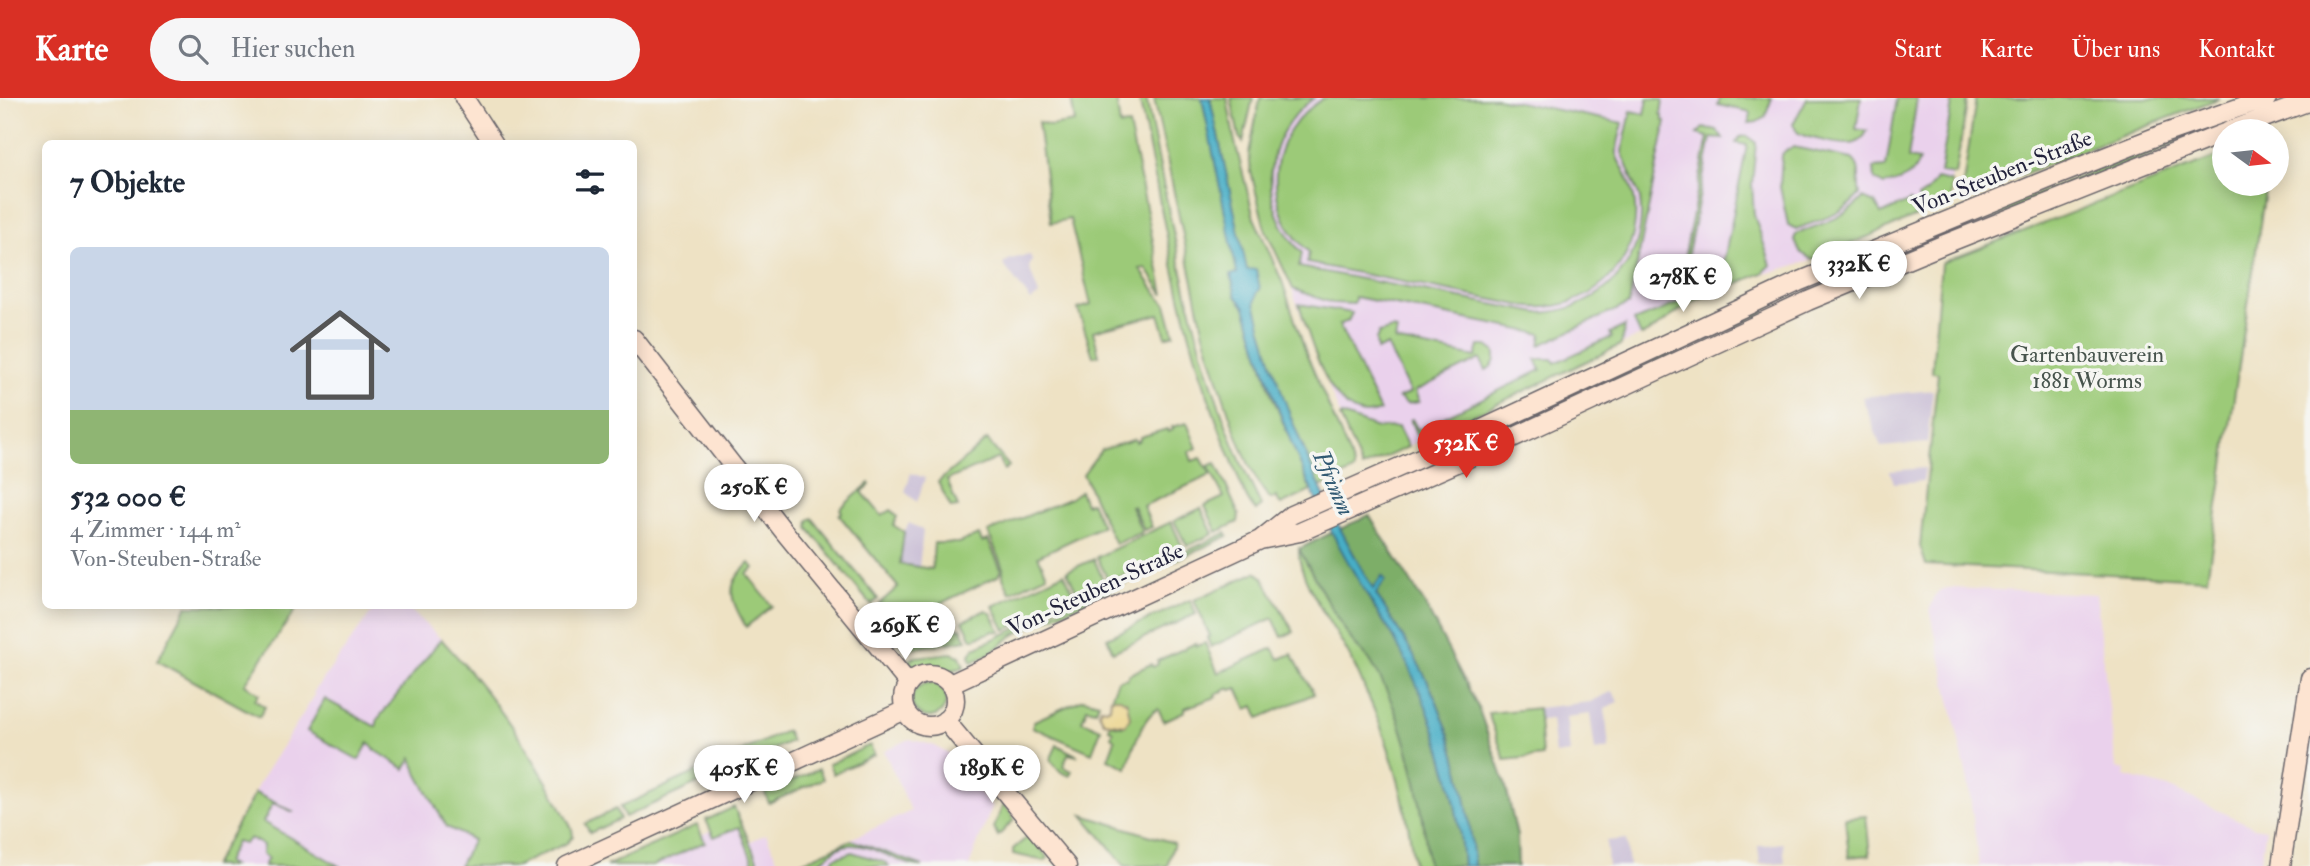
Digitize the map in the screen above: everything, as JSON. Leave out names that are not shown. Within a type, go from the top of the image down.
[{"type":"street","points":[[464,98],[491,140]]},
{"type":"street","name":"Von-Steuben-Straße","points":[[950,684],[1260,540],[1300,532],[1365,493],[1798,282],[2160,135],[2273,104],[2310,101]]},
{"type":"street","points":[[2273,104],[2310,108]]},
{"type":"street","name":"Von-Steuben-Straße","points":[[2249,119],[2273,104]]},
{"type":"street","name":"Von-Steuben-Straße","points":[[1260,540],[1291,515],[1365,493],[1482,452],[1808,301],[2212,138]]},
{"type":"street","points":[[1798,282],[1808,301]]},
{"type":"street","points":[[637,343],[782,529],[909,684]]},
{"type":"street","points":[[930,674],[950,684],[954,704],[945,720],[939,724],[923,725],[910,717],[905,710],[904,696],[915,678],[930,674]]},
{"type":"street","points":[[2281,866],[2310,678]]},
{"type":"street","points":[[567,866],[905,710]]},
{"type":"street","points":[[945,720],[1067,866]]},
{"type":"shaded area","points":[[1264,98],[1965,98],[1951,182],[1951,202],[1813,260],[1734,283],[1693,301],[1654,329],[1362,468],[1314,351],[1262,194]]},
{"type":"shaded area","points":[[1030,255],[1032,261],[1029,267],[1039,295],[1031,301],[1003,264],[1010,259]]},
{"type":"shaded area","points":[[1933,390],[1927,443],[1881,447],[1862,397]]},
{"type":"shaded area","points":[[1925,468],[1923,481],[1894,483],[1890,471]]},
{"type":"shaded area","points":[[911,473],[925,478],[917,502],[905,492]]},
{"type":"shaded area","points":[[909,523],[923,530],[919,568],[900,564],[904,532]]},
{"type":"shaded area","points":[[1948,588],[2096,594],[2116,768],[2126,770],[2125,776],[2172,789],[2254,827],[2266,829],[2260,866],[1979,866],[1969,786],[1930,609],[1935,595]]},
{"type":"shaded area","points":[[374,609],[409,609],[441,639],[429,653],[495,866],[213,866],[262,778],[315,695],[313,693]]},
{"type":"shaded area","points":[[1613,691],[1618,702],[1605,708],[1609,749],[1595,751],[1590,714],[1566,717],[1570,753],[1555,755],[1551,719],[1539,720],[1538,708],[1590,702]]},
{"type":"shaded area","points":[[910,739],[932,745],[951,755],[992,807],[969,866],[793,866],[911,811],[884,751]]},
{"type":"shaded area","points":[[738,818],[749,842],[766,834],[780,866],[634,866]]},
{"type":"shaded area","points":[[1626,839],[1629,866],[1608,866],[1606,841]]},
{"type":"shaded area","points":[[1783,843],[1785,862],[1760,864],[1758,846]]},
{"type":"green space","points":[[1071,98],[1116,98],[1120,126],[1129,125],[1164,295],[1146,268],[1140,269],[1166,304],[1174,334],[1166,337],[1159,314],[1093,331],[1099,355],[1093,356],[1078,309],[1091,305],[1070,219],[1051,223],[1038,122],[1050,126],[1075,122]]},
{"type":"green space","points":[[1139,98],[1146,98],[1177,252],[1203,354],[1237,453],[1261,506],[1256,511],[1241,486],[1214,415],[1187,326]]},
{"type":"green space","points":[[1154,98],[1202,98],[1238,274],[1231,276],[1236,296],[1245,307],[1271,393],[1311,491],[1281,505],[1276,497],[1271,499],[1261,487],[1241,446],[1204,334]]},
{"type":"green space","points":[[1210,98],[1227,98],[1254,218],[1282,281],[1306,353],[1354,466],[1350,473],[1320,487],[1279,390],[1265,342],[1255,303],[1260,289],[1247,271]]},
{"type":"green space","points":[[1231,98],[1253,98],[1243,142],[1239,137]]},
{"type":"green space","points":[[1260,98],[1314,98],[1296,114],[1283,132],[1271,172],[1272,194],[1277,214],[1287,234],[1302,253],[1299,267],[1538,313],[1581,304],[1615,279],[1628,262],[1641,222],[1640,199],[1623,154],[1625,138],[1631,111],[1645,114],[1648,98],[1663,100],[1661,114],[1666,121],[1629,304],[1540,345],[1542,334],[1355,297],[1354,304],[1332,303],[1293,289],[1265,229],[1251,172],[1249,153]]},
{"type":"green space","points":[[1323,98],[1497,98],[1623,123],[1617,157],[1631,185],[1635,205],[1629,248],[1606,281],[1571,302],[1551,307],[1529,307],[1307,263],[1309,252],[1287,224],[1280,208],[1276,173],[1285,140],[1295,124]]},
{"type":"green space","points":[[1720,98],[1772,98],[1765,117],[1749,123],[1751,112],[1718,105]]},
{"type":"green space","points":[[1807,98],[1861,98],[1856,129],[1867,131],[1864,137],[1855,143],[1843,144],[1798,133],[1793,124]]},
{"type":"green space","points":[[1897,98],[1917,98],[1908,158],[1919,160],[1910,175],[1884,185],[1875,180],[1874,168],[1886,167]]},
{"type":"green space","points":[[1953,98],[1968,98],[1955,175],[1940,173]]},
{"type":"green space","points":[[1976,98],[2220,98],[1961,198]]},
{"type":"green space","points":[[1703,128],[1717,131],[1723,139],[1711,138],[1685,269],[1696,271],[1691,280],[1671,288],[1667,285],[1668,277],[1680,279],[1708,137],[1697,134]]},
{"type":"green space","points":[[1747,136],[1756,143],[1752,184],[1754,215],[1771,265],[1763,273],[1693,301],[1641,336],[1634,321],[1689,297],[1699,290],[1710,274],[1721,276],[1747,145],[1736,143],[1740,137]]},
{"type":"green space","points":[[2182,136],[2183,138],[2161,150],[1842,279],[1839,273]]},
{"type":"green space","points":[[1793,147],[1852,159],[1859,171],[1860,194],[1839,212],[1796,229],[1788,225],[1780,187],[1782,155]]},
{"type":"green space","name":"Gartenbauverein 1881 Worms","points":[[2212,159],[2212,196],[2264,196],[2207,579],[1926,565],[1920,546],[1938,373],[1932,372],[1941,263]]},
{"type":"green space","points":[[1936,179],[1951,182],[1951,202],[1924,213],[1918,198],[1927,192]]},
{"type":"green space","points":[[1863,198],[1875,203],[1881,214],[1910,201],[1917,216],[1813,260],[1800,252],[1794,239],[1797,233],[1841,215]]},
{"type":"green space","points":[[1299,304],[1352,313],[1348,321],[1339,325],[1380,411],[1363,414],[1348,408],[1336,395],[1316,357]]},
{"type":"green space","points":[[1763,307],[1765,313],[1540,415],[1435,459]]},
{"type":"green space","points":[[1625,326],[1621,345],[1419,441],[1410,420],[1412,419],[1418,430],[1541,370],[1536,359],[1553,359],[1555,363],[1612,337],[1610,333]]},
{"type":"green space","points":[[1397,330],[1395,341],[1476,357],[1479,346],[1487,346],[1494,351],[1494,362],[1486,370],[1480,359],[1415,391],[1419,402],[1407,404],[1399,398],[1410,393],[1387,345],[1377,350],[1376,340],[1379,333]]},
{"type":"green space","points":[[1342,415],[1377,428],[1398,427],[1408,447],[1362,468],[1340,417]]},
{"type":"green space","points":[[1187,423],[1197,448],[1189,452],[1192,461],[1201,458],[1211,475],[1143,506],[1152,527],[1144,530],[1131,506],[1142,532],[1115,544],[1083,474],[1101,450],[1135,439],[1136,442],[1140,437],[1167,429],[1168,432],[1173,430],[1172,427]]},
{"type":"green space","points":[[987,440],[1009,466],[1004,470],[998,458],[947,480],[958,507],[951,508],[938,482]]},
{"type":"green space","points":[[1216,463],[1239,515],[1238,522],[1217,532],[1205,506],[1224,497],[1208,466]]},
{"type":"green space","points":[[869,483],[862,492],[882,516],[891,510],[897,517],[893,525],[904,532],[900,564],[932,569],[934,543],[958,543],[979,535],[982,542],[988,540],[1001,569],[998,576],[935,606],[943,625],[903,644],[876,610],[898,587],[839,515],[842,512],[840,509]]},
{"type":"green space","points":[[1080,491],[1085,504],[1091,502],[1102,526],[1038,556],[1047,575],[1010,593],[988,532],[1071,498]]},
{"type":"green space","points":[[1201,508],[1213,534],[1187,546],[1174,521]]},
{"type":"green space","points":[[1369,515],[1424,603],[1478,707],[1505,783],[1517,836],[1518,866],[1474,866],[1459,769],[1436,700],[1414,656],[1376,594],[1383,577],[1373,589],[1340,529]]},
{"type":"green space","points":[[812,518],[878,599],[871,605],[808,528]]},
{"type":"green space","points":[[1171,522],[1183,548],[1109,582],[1097,557]]},
{"type":"green space","points":[[1333,532],[1397,643],[1422,696],[1442,751],[1456,808],[1463,866],[1428,866],[1417,788],[1394,707],[1371,662],[1340,623],[1299,549]]},
{"type":"green space","points":[[1226,533],[1228,536],[1015,634],[989,654],[972,662],[970,655],[974,648]]},
{"type":"green space","points":[[1299,549],[1340,623],[1371,662],[1394,707],[1417,788],[1428,866],[1414,866],[1404,804],[1387,744],[1352,661],[1310,588],[1300,561]]},
{"type":"green space","points":[[1094,559],[1105,584],[1079,596],[1067,571]]},
{"type":"green space","points":[[750,563],[754,568],[747,574],[772,606],[746,627],[736,609],[732,593],[736,578]]},
{"type":"green space","points":[[1256,572],[1263,578],[1294,632],[1282,637],[1273,618],[1211,647],[1207,638],[1210,636],[1194,600]]},
{"type":"green space","points":[[1064,573],[1076,597],[1005,630],[993,606]]},
{"type":"green space","points":[[1190,600],[1196,614],[1113,652],[1107,638]]},
{"type":"green space","points":[[185,609],[296,609],[245,684],[259,694],[255,700],[265,707],[259,717],[157,661]]},
{"type":"green space","points":[[986,610],[991,613],[1001,632],[994,631],[972,639],[963,621]]},
{"type":"green space","points":[[955,624],[957,629],[961,628],[967,640],[908,649],[907,647]]},
{"type":"green space","points":[[441,639],[497,706],[545,778],[572,829],[573,836],[567,843],[517,866],[459,866],[473,840],[447,827],[418,775],[412,758],[405,769],[375,750],[369,742],[359,760],[307,731],[325,699],[376,727],[378,719]]},
{"type":"green space","points":[[1196,643],[1197,646],[1205,643],[1218,673],[1273,648],[1279,659],[1292,654],[1314,694],[1259,718],[1254,706],[1247,709],[1237,688],[1229,688],[1215,695],[1216,697],[1185,708],[1185,711],[1164,721],[1158,709],[1142,726],[1127,768],[1108,759],[1115,740],[1111,737],[1113,731],[1109,729],[1110,724],[1122,726],[1116,698],[1111,698],[1118,680],[1128,678],[1128,675],[1151,664],[1153,667],[1158,664],[1157,661]]},
{"type":"green space","points":[[951,653],[960,656],[964,667],[934,670],[906,661],[915,657]]},
{"type":"green space","points":[[929,683],[941,688],[946,700],[941,712],[929,717],[917,712],[912,700],[917,688]]},
{"type":"green space","points":[[1083,699],[1099,703],[1096,710],[1087,708],[1082,721],[1101,729],[1092,753],[1032,727],[1034,721]]},
{"type":"green space","points":[[1538,708],[1542,756],[1505,760],[1488,713]]},
{"type":"green space","points":[[786,731],[791,741],[625,817],[620,807]]},
{"type":"green space","points":[[870,745],[874,755],[833,774],[829,764]]},
{"type":"green space","points":[[1057,745],[1078,756],[1068,754],[1063,767],[1072,771],[1070,776],[1061,772],[1050,760]]},
{"type":"green space","points":[[819,769],[823,779],[769,803],[765,793]]},
{"type":"green space","points":[[255,793],[294,812],[273,803],[263,822],[339,866],[264,866],[268,858],[262,854],[263,845],[250,838],[244,844],[236,842],[226,862],[233,866],[213,866]]},
{"type":"green space","points":[[1003,804],[1014,820],[998,836],[994,828]]},
{"type":"green space","points":[[734,807],[760,866],[745,866],[753,862],[739,827],[714,837],[706,820]]},
{"type":"green space","points":[[616,809],[620,819],[590,833],[585,824]]},
{"type":"green space","points":[[1083,815],[1174,843],[1167,866],[1125,866]]},
{"type":"green space","points":[[1866,816],[1870,855],[1849,857],[1845,818]]},
{"type":"green space","points":[[697,825],[705,842],[653,866],[606,866]]},
{"type":"green space","points":[[1030,835],[1048,858],[1044,861],[1013,854],[1013,849]]},
{"type":"green space","points":[[851,840],[923,866],[868,847],[849,845],[836,849],[820,861],[793,866]]},
{"type":"green space","points":[[852,852],[889,866],[830,866],[834,858]]},
{"type":"sand","points":[[1111,698],[1120,698],[1127,702],[1130,717],[1126,725],[1104,722],[1099,712],[1101,708],[1110,707]]},
{"type":"water","points":[[1202,98],[1210,98],[1247,270],[1256,269],[1260,289],[1255,303],[1290,414],[1319,485],[1373,589],[1382,576],[1385,580],[1376,594],[1426,678],[1436,700],[1459,770],[1474,866],[1463,866],[1456,808],[1442,752],[1422,697],[1394,639],[1348,562],[1319,505],[1284,423],[1245,307],[1236,296],[1231,275],[1237,273]]},
{"type":"water label","name":"Pfrimm","points":[[1334,483]]}]
